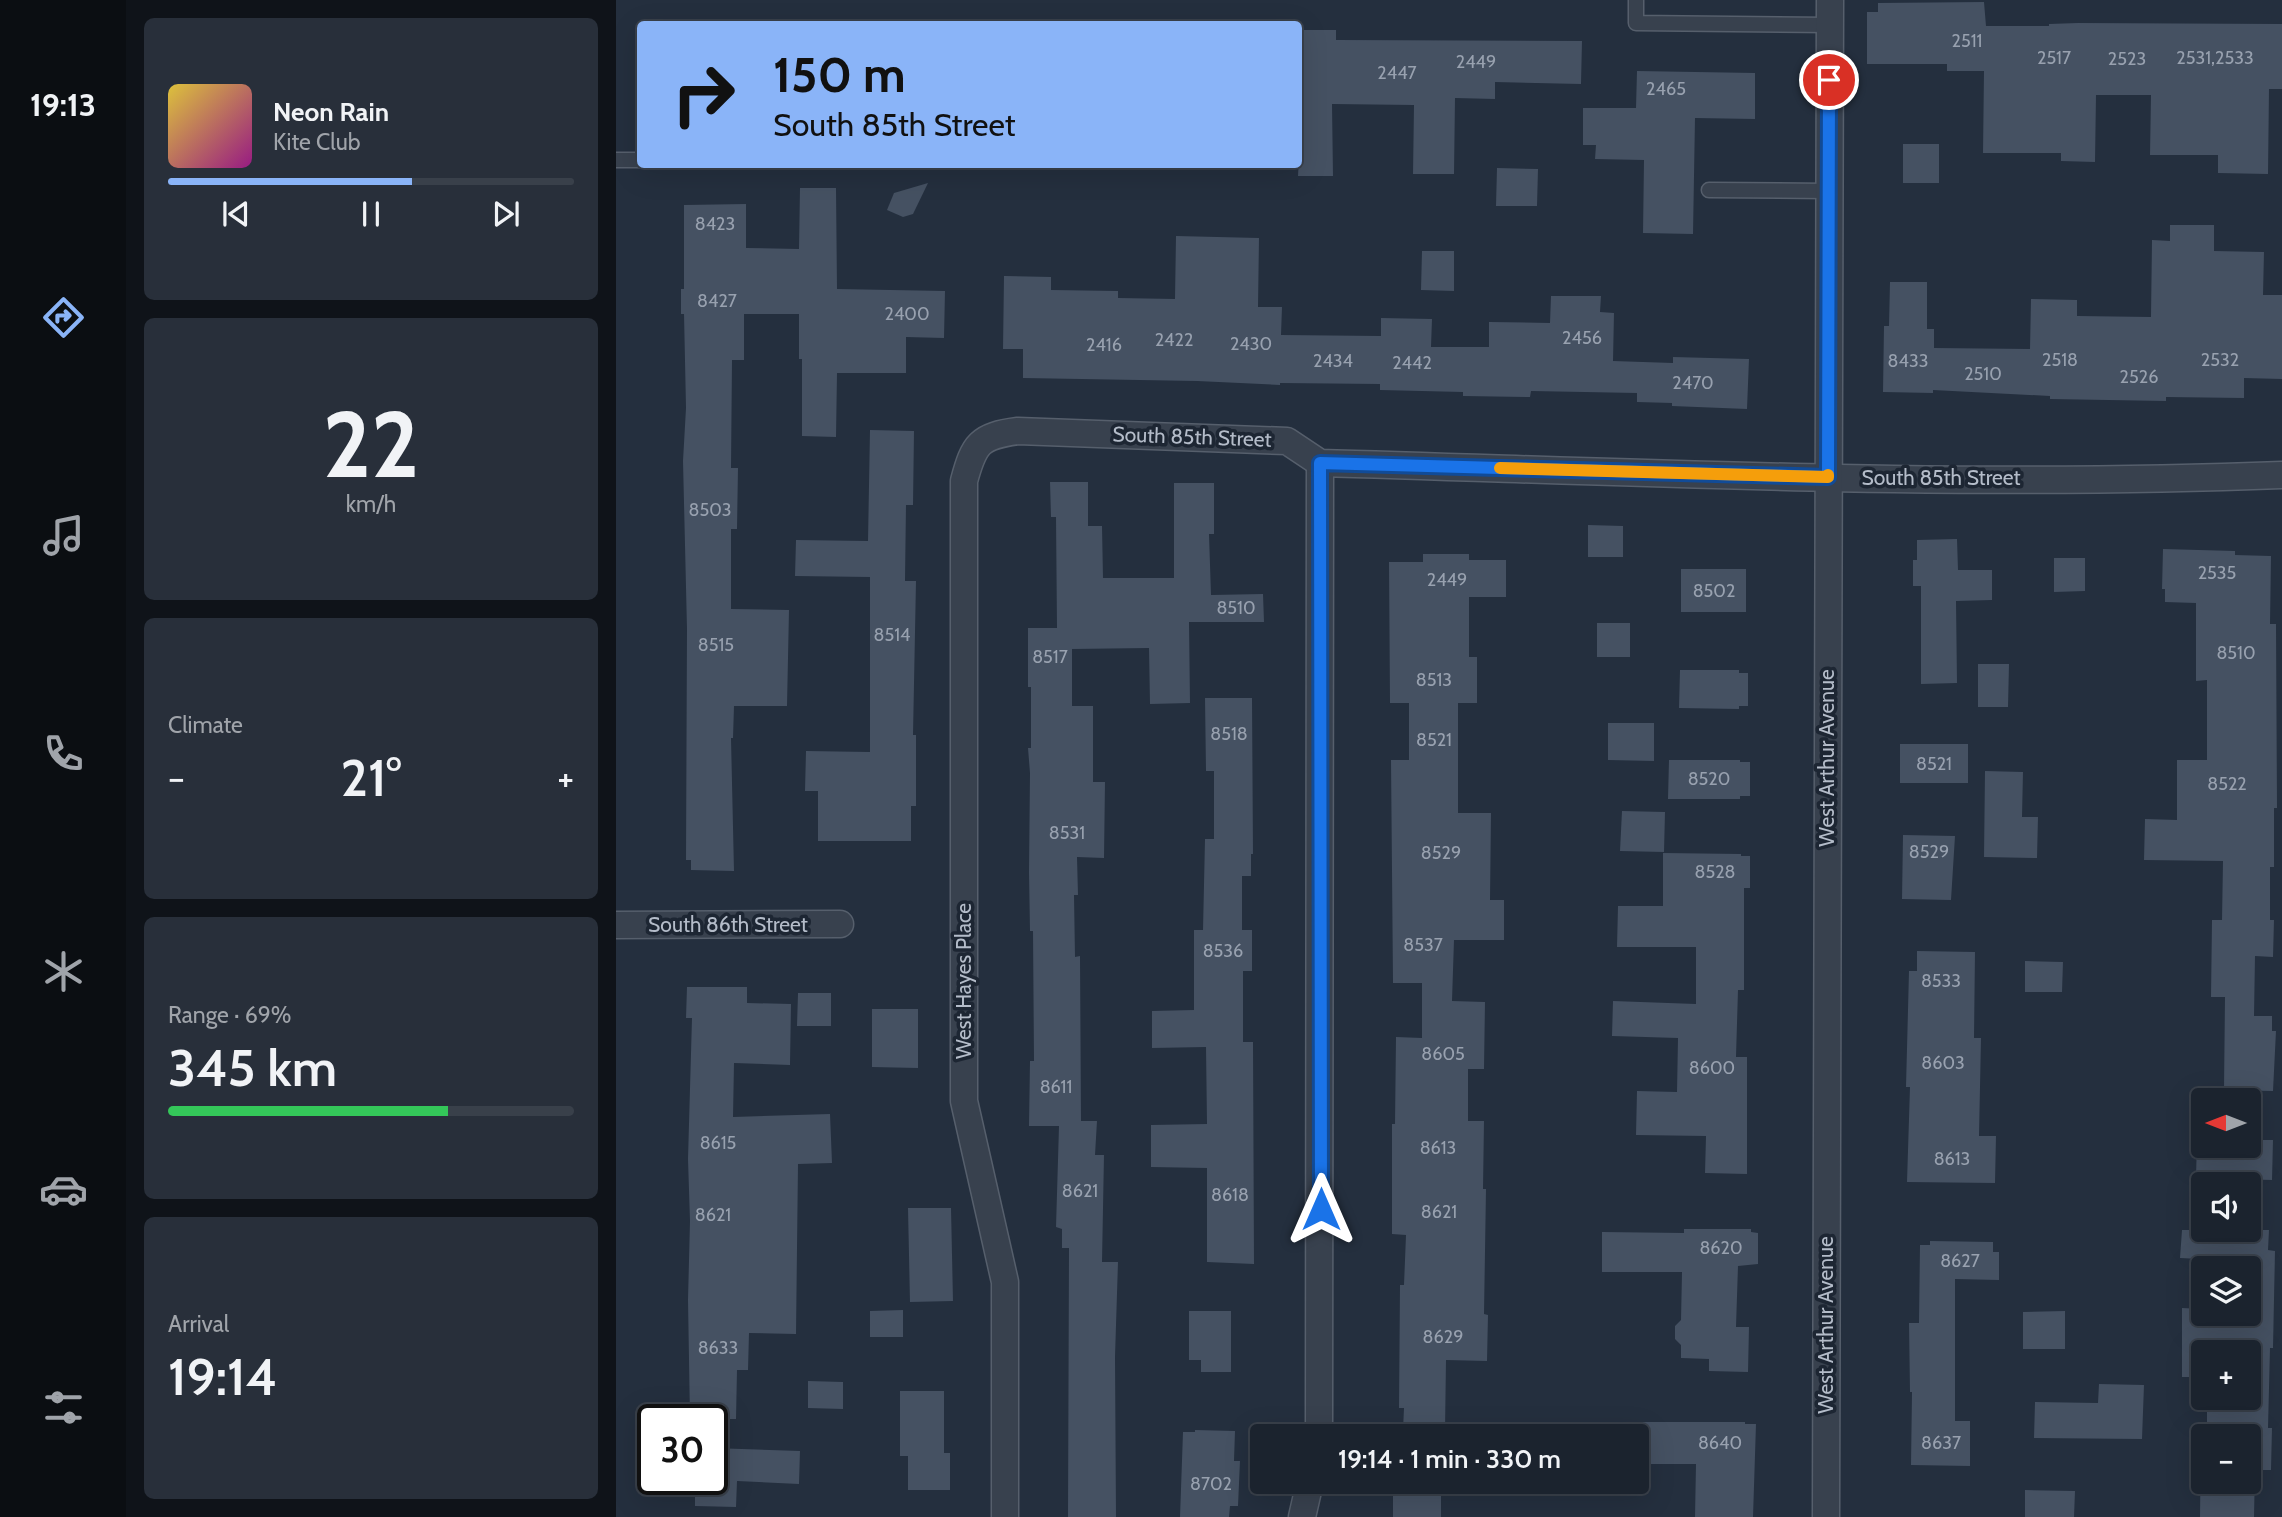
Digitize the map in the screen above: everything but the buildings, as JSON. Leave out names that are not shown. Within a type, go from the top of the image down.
[{"type":"street","name":"West Arthur Avenue","points":[[1826,1517],[1830,13]]},
{"type":"street","name":"South 85th Street","points":[[979,443],[998,433],[1018,431],[1287,441],[1320,463],[1828,477],[2156,480],[2282,475]]},
{"type":"street","name":"West Hayes Place","points":[[979,443],[970,460],[964,481],[964,1101],[1005,1282],[1005,1517]]},
{"type":"street","points":[[1319,1424],[1320,463]]},
{"type":"street","name":"South 86th Street","points":[[616,925],[840,924]]},
{"type":"street","points":[[1302,1517],[1307,1494]]},
{"type":"lane","points":[[1636,0],[1636,23],[1830,13]]},
{"type":"lane","points":[[616,160],[637,160]]},
{"type":"lane","points":[[1709,190],[1828,191]]},
{"type":"slow traffic","points":[[1500,468],[1828,475]]},
{"type":"route","points":[[1321,1209],[1320,463],[1828,477],[1829,80]]}]
